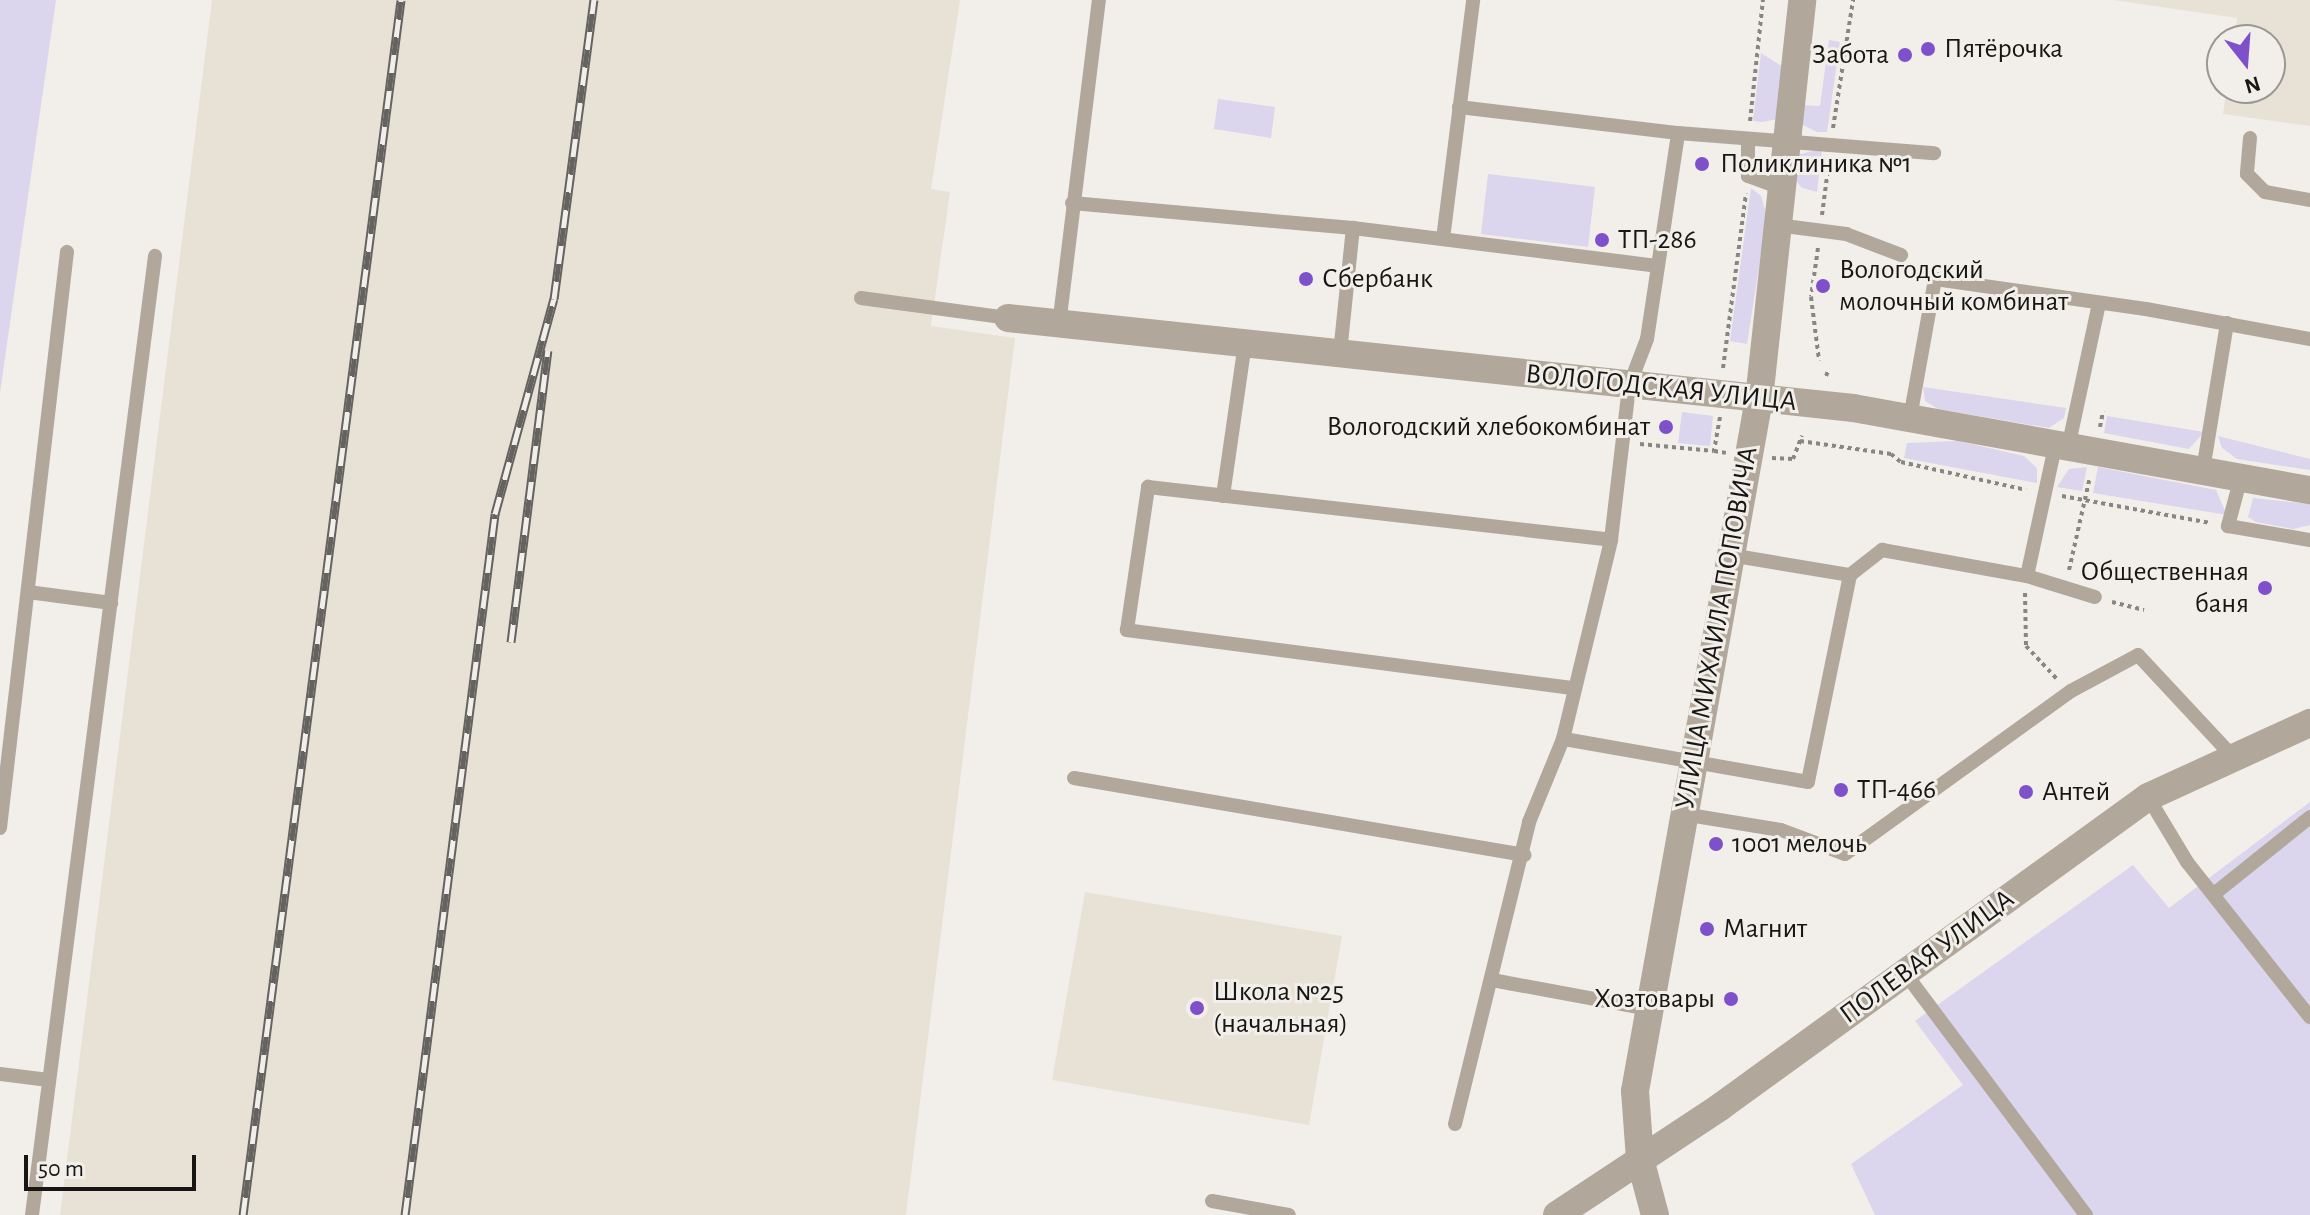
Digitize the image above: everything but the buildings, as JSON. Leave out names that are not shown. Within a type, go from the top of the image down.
[{"type":"street","name":"УЛИЦА МИХАИЛА ПОПОВИЧА","points":[[1655,1215],[1640,1159],[1635,1091],[1759,399],[1802,0]]},
{"type":"street","name":"ВОЛОГОДСКАЯ УЛИЦА","points":[[1008,318],[1910,418],[2310,490]]},
{"type":"street","name":"ПОЛЕВАЯ УЛИЦА","points":[[1557,1215],[1905,973],[2148,797],[2310,723]]},
{"type":"lane","points":[[1059,325],[1099,0]]},
{"type":"lane","points":[[1443,239],[1473,0]]},
{"type":"lane","points":[[1459,107],[1748,140],[1934,153]]},
{"type":"lane","points":[[1455,1124],[1524,855],[1529,822],[1563,739],[1572,688],[1611,540],[1629,386],[1647,339],[1678,133]]},
{"type":"lane","points":[[2250,138],[2247,174],[2265,192],[2310,200]]},
{"type":"lane","points":[[1748,140],[1748,176],[1781,188]]},
{"type":"lane","points":[[1072,203],[1353,228],[1657,266]]},
{"type":"lane","points":[[1777,225],[1820,229],[1901,255]]},
{"type":"lane","points":[[1340,353],[1353,228]]},
{"type":"lane","points":[[0,828],[67,252]]},
{"type":"lane","points":[[32,1215],[155,256]]},
{"type":"lane","points":[[1910,418],[1935,279],[2227,323],[2310,339]]},
{"type":"lane","points":[[861,298],[1008,318]]},
{"type":"lane","points":[[2027,576],[2045,494],[2061,447],[2099,304]]},
{"type":"lane","points":[[2203,470],[2227,323]]},
{"type":"lane","points":[[1223,496],[1245,344]]},
{"type":"lane","points":[[2241,477],[2228,526],[2310,540]]},
{"type":"lane","points":[[1572,688],[1127,630],[1148,487],[1611,540]]},
{"type":"lane","points":[[1563,739],[1808,782],[1850,575],[1882,550],[2027,576],[2095,597]]},
{"type":"lane","points":[[1730,555],[1850,575]]},
{"type":"lane","points":[[28,592],[111,603]]},
{"type":"lane","points":[[1683,814],[1781,830],[1845,854],[2071,691],[2138,655],[2235,759]]},
{"type":"lane","points":[[1074,778],[1524,855]]},
{"type":"lane","points":[[2148,797],[2214,894],[2310,1017]]},
{"type":"lane","points":[[2214,894],[2310,817]]},
{"type":"lane","points":[[1905,973],[2086,1215]]},
{"type":"lane","points":[[1492,980],[1649,1009]]},
{"type":"lane","points":[[0,1074],[49,1080]]},
{"type":"lane","points":[[1212,1201],[1289,1215]]},
{"type":"path","points":[[1748,140],[1763,0]]},
{"type":"path","points":[[1819,360],[1811,297],[1853,0]]},
{"type":"path","points":[[1722,378],[1748,176]]},
{"type":"path","points":[[1826,376],[1829,369]]},
{"type":"path","points":[[1714,451],[1721,413]]},
{"type":"path","points":[[1766,458],[1793,459],[1801,438],[1891,454],[1901,462],[2045,494],[2228,526]]},
{"type":"path","points":[[1622,443],[1736,455]]},
{"type":"path","points":[[2065,588],[2093,466]]},
{"type":"path","points":[[2027,576],[2022,612],[2026,646],[2071,691]]},
{"type":"path","points":[[2095,597],[2144,610]]},
{"type":"shaded area","points":[[0,0],[56,0],[0,393]]},
{"type":"shaded area","points":[[212,0],[960,0],[931,189],[950,192],[931,326],[1015,338],[906,1215],[60,1215]]},
{"type":"shaded area","points":[[2113,0],[2310,0],[2310,126],[2223,114],[2225,104],[2286,104],[2286,24],[2236,24],[2237,18]]},
{"type":"shaded area","points":[[1829,40],[1840,42],[1827,132],[1817,132],[1803,125],[1801,105],[1820,106]]},
{"type":"shaded area","points":[[1761,53],[1783,67],[1778,119],[1762,122],[1753,121]]},
{"type":"shaded area","points":[[1218,99],[1275,107],[1271,138],[1214,129]]},
{"type":"shaded area","points":[[1822,149],[1817,192],[1802,188],[1795,180],[1796,155]]},
{"type":"shaded area","points":[[1488,174],[1595,187],[1588,247],[1481,234]]},
{"type":"shaded area","points":[[1751,188],[1761,196],[1767,216],[1747,344],[1730,341]]},
{"type":"shaded area","points":[[1923,387],[2066,408],[2064,418],[2049,428],[1938,409],[1925,401]]},
{"type":"shaded area","points":[[1682,412],[1713,416],[1710,446],[1678,443]]},
{"type":"shaded area","points":[[2107,416],[2204,432],[2189,449],[2104,433]]},
{"type":"shaded area","points":[[2218,436],[2310,459],[2310,470],[2237,459],[2222,448]]},
{"type":"shaded area","points":[[1958,441],[2024,456],[2037,468],[2037,483],[1904,458],[1907,443]]},
{"type":"shaded area","points":[[2087,467],[2082,491],[2057,487],[2069,469]]},
{"type":"shaded area","points":[[2098,467],[2216,490],[2227,515],[2093,493]]},
{"type":"shaded area","points":[[2253,498],[2310,504],[2310,525],[2293,529],[2256,522],[2248,517]]},
{"type":"shaded area","points":[[2310,802],[2310,1215],[1875,1215],[1851,1164],[1963,1085],[1915,1021],[2133,865],[2169,908]]},
{"type":"shaded area","name":"Школа №25 (начальная)","points":[[1085,892],[1342,936],[1309,1125],[1052,1080]]},
{"type":"railway","points":[[243,1215],[401,0]]},
{"type":"railway","points":[[405,1215],[495,514],[554,299],[594,0]]},
{"type":"railway","points":[[511,642],[548,350]]},
{"type":"place","name":"Пятёрочка","points":[[1928,49]]},
{"type":"place","name":"Забота","points":[[1905,55]]},
{"type":"place","name":"Поликлиника №1","points":[[1702,164]]},
{"type":"place","name":"ТП-286","points":[[1602,240]]},
{"type":"place","name":"Сбербанк","points":[[1306,279]]},
{"type":"place","name":"Вологодский молочный комбинат","points":[[1823,286]]},
{"type":"place","name":"Вологодский хлебокомбинат","points":[[1666,427]]},
{"type":"place","name":"Общественная баня","points":[[2265,588]]},
{"type":"place","name":"ТП-466","points":[[1841,790]]},
{"type":"place","name":"Антей","points":[[2026,792]]},
{"type":"place","name":"1001 мелочь","points":[[1716,844]]},
{"type":"place","name":"Магнит","points":[[1707,929]]},
{"type":"place","name":"Хозтовары","points":[[1731,999]]},
{"type":"place","name":"Школа №25 (начальная)","points":[[1197,1008]]}]
